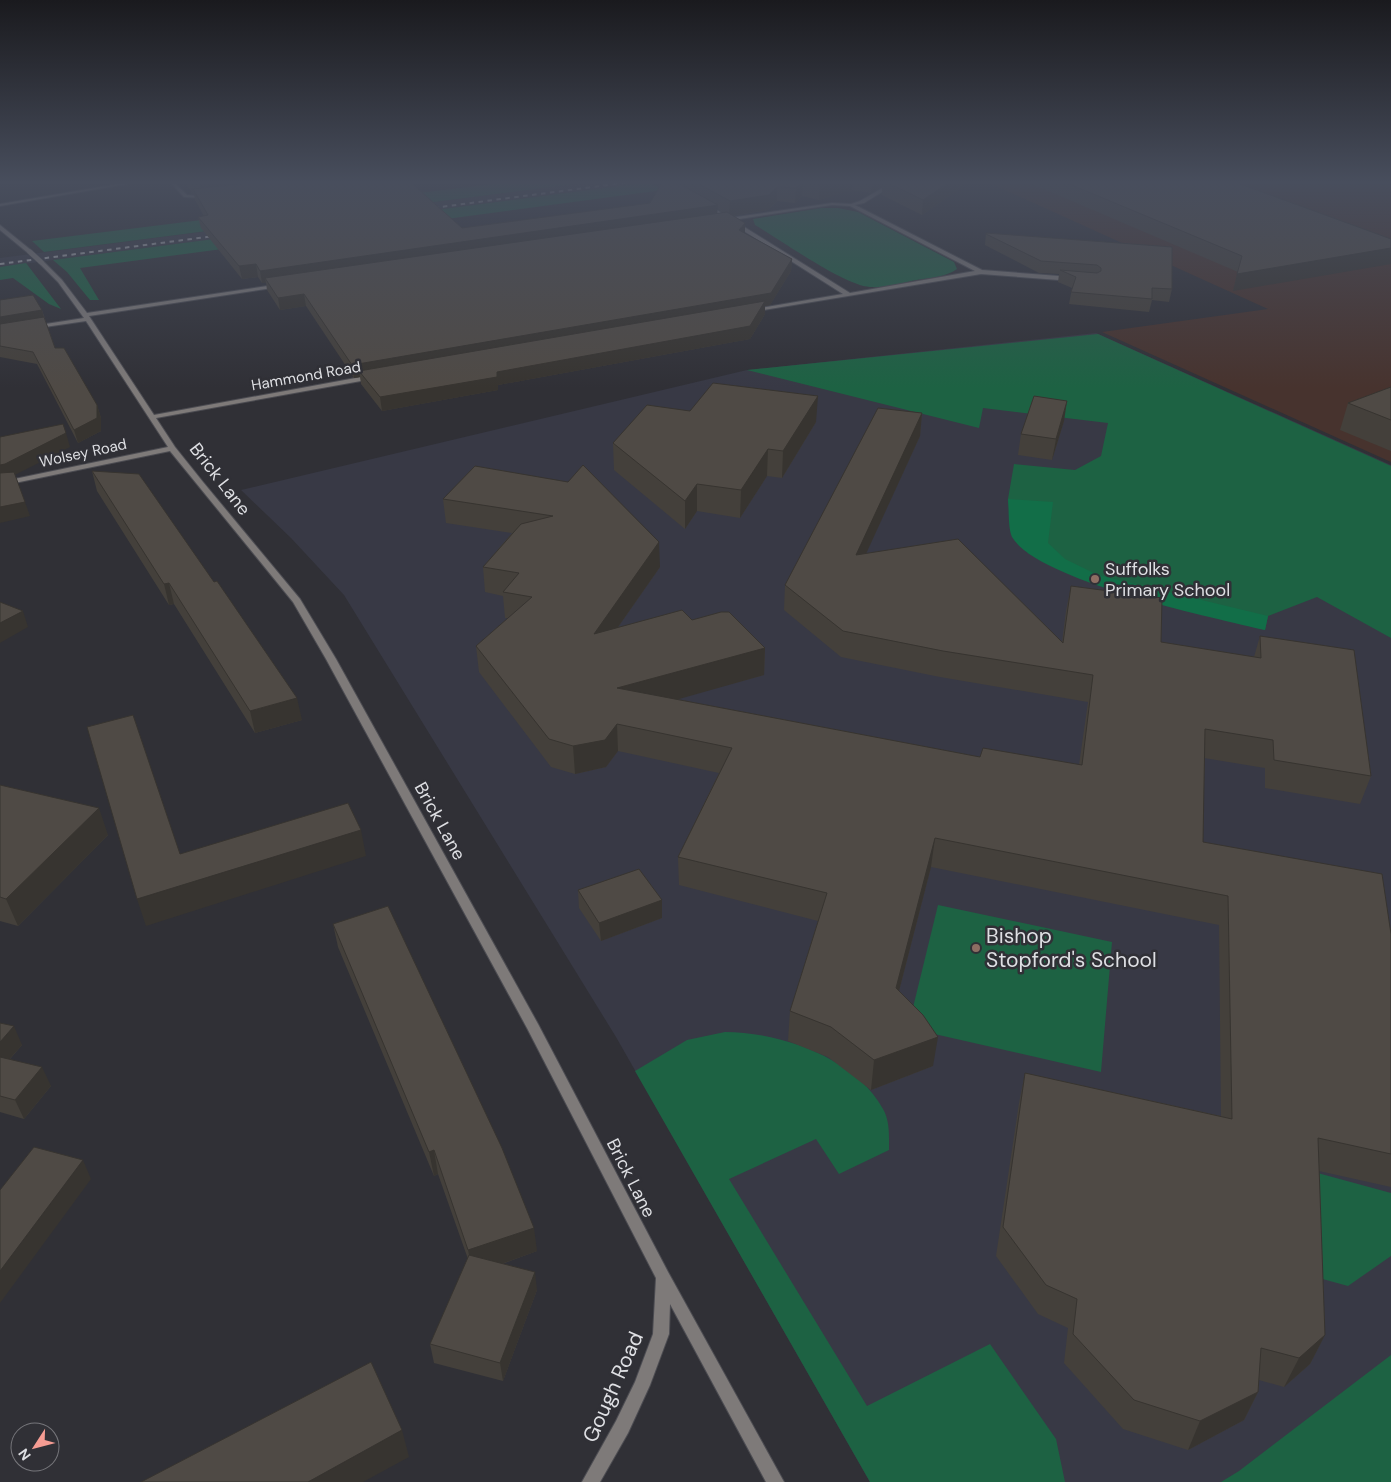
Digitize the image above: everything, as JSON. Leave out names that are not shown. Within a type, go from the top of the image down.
[{"type":"street","name":"Brick Lane","points":[[28,250],[60,281],[87,317],[172,448],[213,502],[297,601],[331,658],[533,1027],[663,1277],[775,1482]]},
{"type":"street","points":[[778,250],[849,295]]},
{"type":"street","points":[[939,250],[981,272]]},
{"type":"street","points":[[746,312],[981,272],[1076,279]]},
{"type":"street","points":[[24,329],[285,284]]},
{"type":"street","name":"Hammond Road","points":[[152,417],[384,375]]},
{"type":"street","name":"Wolsey Road","points":[[0,484],[172,448]]},
{"type":"street","name":"Gough Road","points":[[591,1482],[622,1427],[642,1385],[661,1334],[663,1277]]},
{"type":"shaded area","points":[[61,250],[129,250],[0,267],[0,258]]},
{"type":"shaded area","points":[[1138,250],[1391,250],[1391,462],[1102,332],[1268,309]]},
{"type":"shaded area","name":"Bishop Stopford's School","points":[[1096,333],[1391,465],[1391,1482],[870,1482],[616,1037],[344,595],[291,538],[241,490],[747,370]]},
{"type":"green space","points":[[128,250],[213,250],[80,268],[99,300],[90,300],[67,272],[53,260]]},
{"type":"green space","points":[[795,250],[931,250],[954,262],[957,269],[932,278],[870,287],[844,279]]},
{"type":"green space","points":[[26,263],[61,309],[49,304],[13,278],[0,280],[0,267]]},
{"type":"green space","points":[[1098,334],[1391,466],[1391,638],[1317,597],[1268,616],[1265,630],[1070,574],[1029,554],[1012,536],[1008,499],[1014,464],[1075,470],[1101,456],[1108,423],[983,408],[979,428],[747,370]]},
{"type":"green space","points":[[1008,499],[1053,502],[1048,543],[1065,559],[1098,575],[1268,616],[1265,630],[1129,596],[1090,583],[1055,568],[1028,553],[1012,537],[1009,524]]},
{"type":"green space","points":[[938,905],[1112,942],[1101,1072],[908,1028]]},
{"type":"green space","points":[[725,1032],[746,1033],[791,1043],[814,1051],[835,1062],[854,1075],[870,1091],[887,1118],[889,1150],[839,1174],[816,1139],[729,1179],[867,1406],[990,1344],[1056,1439],[1065,1482],[870,1482],[635,1071],[687,1040]]},
{"type":"green space","points":[[1314,1172],[1391,1193],[1391,1256],[1348,1286],[1319,1278]]},
{"type":"green space","points":[[1391,1355],[1391,1482],[1221,1482],[1239,1471]]},
{"type":"building","points":[[226,250],[405,250],[260,271],[256,264],[239,266]]},
{"type":"building","points":[[460,250],[776,250],[792,259],[771,293],[352,365],[304,294],[278,298],[265,278]]},
{"type":"building","points":[[1019,250],[1172,250],[1172,289],[1152,288],[1152,299],[1071,292],[1076,277],[1060,270],[1097,273],[1101,271],[1101,268],[1097,265],[1041,261]]},
{"type":"building","points":[[1228,250],[1378,250],[1237,274],[1242,256]]},
{"type":"building","points":[[33,295],[42,310],[0,317],[0,300]]},
{"type":"building","points":[[765,301],[750,326],[497,372],[497,377],[380,397],[359,371]]},
{"type":"building","points":[[44,317],[55,348],[64,348],[97,405],[97,418],[74,430],[33,352],[0,346],[0,324]]},
{"type":"building","points":[[713,383],[818,396],[783,451],[768,449],[741,490],[697,484],[685,501],[613,443],[647,405],[690,411]]},
{"type":"building","points":[[1391,387],[1391,420],[1348,403]]},
{"type":"building","points":[[1034,396],[1067,401],[1056,439],[1021,434]]},
{"type":"building","points":[[878,408],[922,413],[856,555],[958,539],[1063,643],[1071,586],[1162,598],[1161,642],[1261,658],[1260,636],[1354,650],[1371,776],[1274,760],[1273,740],[1205,729],[1203,842],[1382,874],[1391,934],[1391,1154],[1318,1138],[1325,1335],[1299,1358],[1261,1348],[1258,1392],[1200,1421],[1134,1400],[1073,1334],[1077,1299],[1046,1285],[1003,1227],[1025,1073],[1232,1119],[1228,896],[935,838],[896,988],[923,1015],[938,1037],[874,1060],[831,1027],[790,1011],[827,893],[678,857],[732,748],[617,724],[605,740],[573,746],[549,739],[476,646],[532,597],[503,592],[519,573],[483,567],[521,524],[553,516],[443,499],[475,466],[568,482],[583,465],[659,542],[594,634],[682,610],[692,620],[721,612],[729,612],[765,648],[617,688],[980,757],[983,748],[1082,765],[1093,675],[943,651],[843,631],[785,585]]},
{"type":"building","points":[[63,424],[66,433],[0,465],[0,437]]},
{"type":"building","points":[[92,471],[139,474],[214,582],[217,581],[297,698],[250,711],[169,583],[164,584]]},
{"type":"building","points":[[14,472],[25,502],[0,507],[0,473]]},
{"type":"building","points":[[0,602],[23,611],[0,623]]},
{"type":"building","points":[[133,715],[180,854],[348,803],[361,830],[137,899],[87,727]]},
{"type":"building","points":[[0,785],[99,808],[6,899],[0,897]]},
{"type":"building","points":[[639,869],[662,900],[599,923],[578,890]]},
{"type":"building","points":[[388,906],[502,1148],[534,1228],[468,1250],[434,1150],[429,1152],[333,924]]},
{"type":"building","points":[[0,1023],[14,1026],[0,1042]]},
{"type":"building","points":[[0,1057],[42,1067],[15,1100],[0,1096]]},
{"type":"building","points":[[34,1147],[83,1160],[0,1271],[0,1190]]},
{"type":"building","points":[[469,1255],[535,1272],[500,1363],[430,1344]]},
{"type":"building","points":[[371,1362],[402,1430],[308,1482],[141,1482]]},
{"type":"railway","points":[[0,264],[106,250]]},
{"type":"place","name":"Suffolks Primary School","points":[[1095,579]]},
{"type":"place","name":"Bishop Stopford's School","points":[[976,948]]}]
